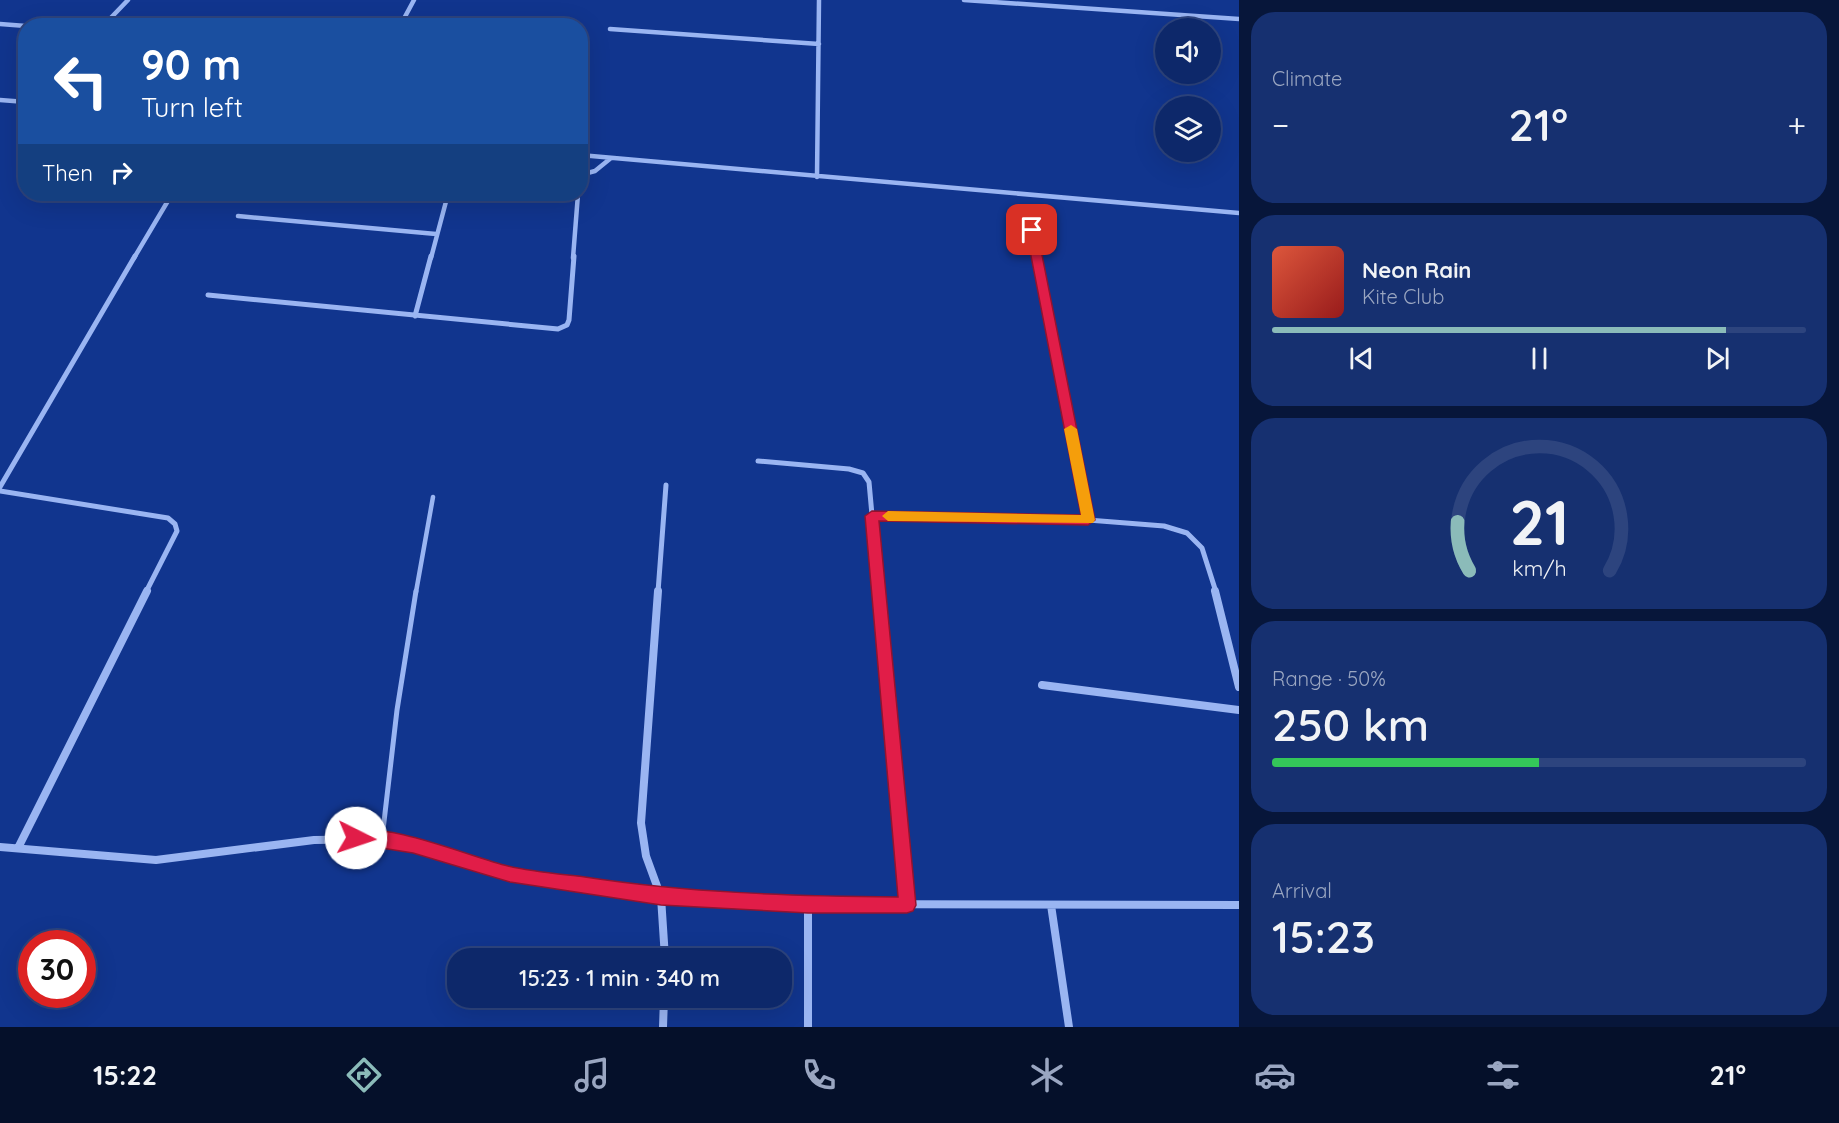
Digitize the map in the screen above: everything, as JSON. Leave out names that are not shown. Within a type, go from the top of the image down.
[{"type":"street","points":[[111,18],[128,0]]},
{"type":"street","points":[[404,18],[414,0]]},
{"type":"street","points":[[817,177],[819,0]]},
{"type":"street","points":[[964,0],[1239,19]]},
{"type":"street","points":[[0,24],[18,25]]},
{"type":"street","points":[[610,29],[819,44]]},
{"type":"street","points":[[0,100],[18,101]]},
{"type":"street","points":[[588,156],[1239,213]]},
{"type":"street","points":[[588,173],[595,171],[611,158]]},
{"type":"street","points":[[18,848],[177,531],[176,524],[168,518],[0,489],[168,201]]},
{"type":"street","points":[[415,316],[446,201]]},
{"type":"street","points":[[208,295],[552,329],[567,325],[577,201]]},
{"type":"street","points":[[238,216],[436,234]]},
{"type":"street","points":[[1032,230],[1088,520]]},
{"type":"street","points":[[758,461],[858,471],[869,482],[907,905]]},
{"type":"street","points":[[664,948],[661,897],[646,856],[641,823],[666,485]]},
{"type":"street","points":[[872,516],[1088,520],[1164,526],[1187,533],[1202,548],[1209,566],[1239,687]]},
{"type":"street","points":[[1042,685],[1239,710]]},
{"type":"street","points":[[0,847],[156,860],[314,840],[382,839],[413,845],[510,874],[661,897],[808,904],[1239,905]]},
{"type":"street","points":[[808,904],[808,1027]]},
{"type":"street","points":[[1051,905],[1069,1027]]},
{"type":"street","points":[[663,1027],[664,1008]]},
{"type":"lane","points":[[382,839],[389,754],[397,697],[433,497]]},
{"type":"slow traffic","points":[[888,516],[1088,520],[1071,429]]},
{"type":"route","points":[[356,838],[382,839],[413,845],[478,867],[510,874],[661,897],[808,904],[907,905],[872,516],[1088,520],[1032,230]]}]
